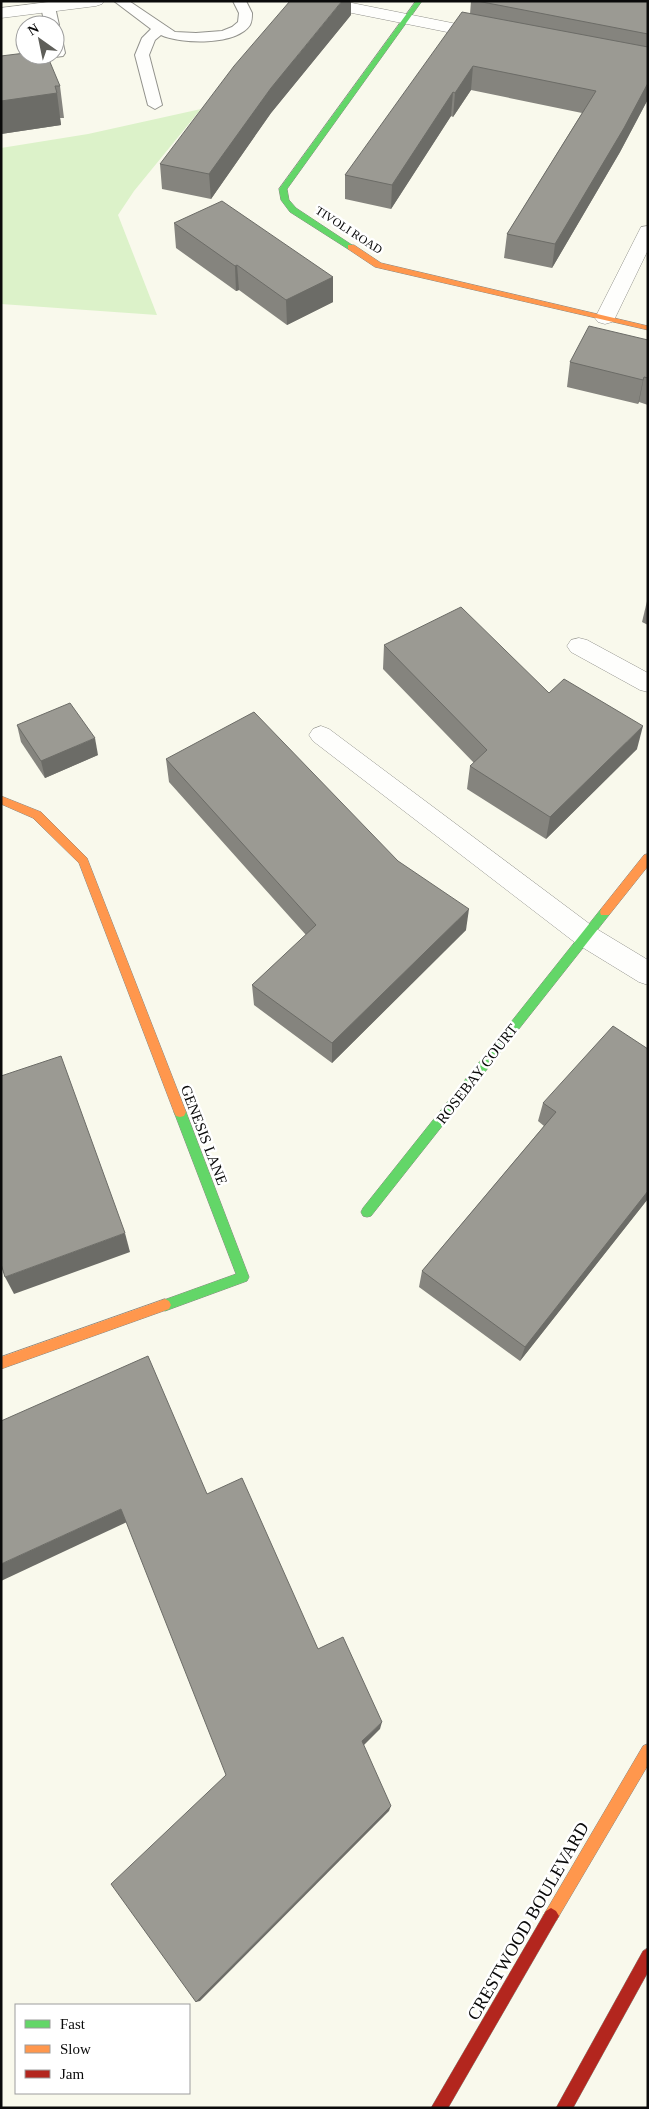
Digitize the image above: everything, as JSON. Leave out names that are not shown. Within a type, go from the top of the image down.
[{"type":"street","points":[[1,13],[96,1]]},
{"type":"street","points":[[317,1],[504,38]]},
{"type":"street","name":"TIVOLI ROAD","points":[[419,1],[283,189],[285,200],[293,210],[378,265],[648,328]]},
{"type":"street","points":[[605,318],[648,231]]},
{"type":"street","points":[[580,646],[648,684]]},
{"type":"street","points":[[321,735],[586,936],[648,974]]},
{"type":"street","name":"GENESIS LANE","points":[[1,800],[37,815],[83,861],[243,1277],[1,1363]]},
{"type":"street","name":"ROSEBAY COURT","points":[[367,1212],[648,858]]},
{"type":"street","name":"CRESTWOOD BOULEVARD","points":[[439,2108],[648,1751]]},
{"type":"street","points":[[564,2108],[648,1956]]},
{"type":"lane","points":[[120,1],[170,34],[198,39],[217,37],[242,26],[246,18],[245,8],[239,1]]},
{"type":"lane","points":[[48,7],[50,15]]},
{"type":"lane","points":[[155,105],[142,55],[149,38],[161,28]]},
{"type":"green space","points":[[201,109],[134,191],[118,215],[157,315],[1,304],[1,148],[88,134]]},
{"type":"building","points":[[290,1],[342,1],[271,88],[209,174],[160,164],[234,66]]},
{"type":"building","points":[[477,1],[648,1],[648,34]]},
{"type":"building","points":[[462,12],[648,47],[648,83],[624,128],[555,244],[507,234],[596,91],[473,66],[455,93],[453,92],[392,185],[345,175]]},
{"type":"building","points":[[15,54],[15,65],[51,65],[60,86],[55,86],[57,93],[1,101],[1,56]]},
{"type":"building","points":[[222,201],[333,277],[286,300],[174,223]]},
{"type":"building","points":[[589,326],[648,340],[648,378],[644,377],[643,380],[570,362]]},
{"type":"building","points":[[461,607],[549,693],[564,679],[643,726],[550,817],[470,766],[487,750],[384,645]]},
{"type":"building","points":[[70,703],[95,738],[41,761],[17,725]]},
{"type":"building","points":[[254,712],[398,861],[469,909],[332,1043],[252,985],[316,925],[166,759]]},
{"type":"building","points":[[613,1026],[648,1049],[648,1191],[525,1347],[422,1271],[556,1112],[543,1103]]},
{"type":"building","points":[[61,1056],[125,1233],[5,1277],[1,1264],[1,1076]]},
{"type":"building","points":[[148,1356],[207,1494],[242,1478],[318,1649],[343,1637],[382,1722],[362,1741],[391,1806],[196,2002],[111,1884],[226,1775],[121,1509],[1,1564],[1,1421]]},
{"type":"traffic: fast","points":[[351,247],[293,210],[285,200],[283,189],[419,1]]},
{"type":"traffic: fast","points":[[367,1212],[605,912]]},
{"type":"traffic: fast","points":[[165,1305],[243,1277],[180,1112]]},
{"type":"traffic: slow","points":[[351,247],[378,265],[648,328]]},
{"type":"traffic: slow","points":[[1,800],[37,815],[83,861],[180,1112]]},
{"type":"traffic: slow","points":[[605,912],[648,858]]},
{"type":"traffic: slow","points":[[1,1363],[165,1305]]},
{"type":"traffic: slow","points":[[551,1916],[648,1751]]},
{"type":"traffic: jam","points":[[439,2108],[551,1916]]},
{"type":"traffic: jam","points":[[564,2108],[648,1956]]}]
